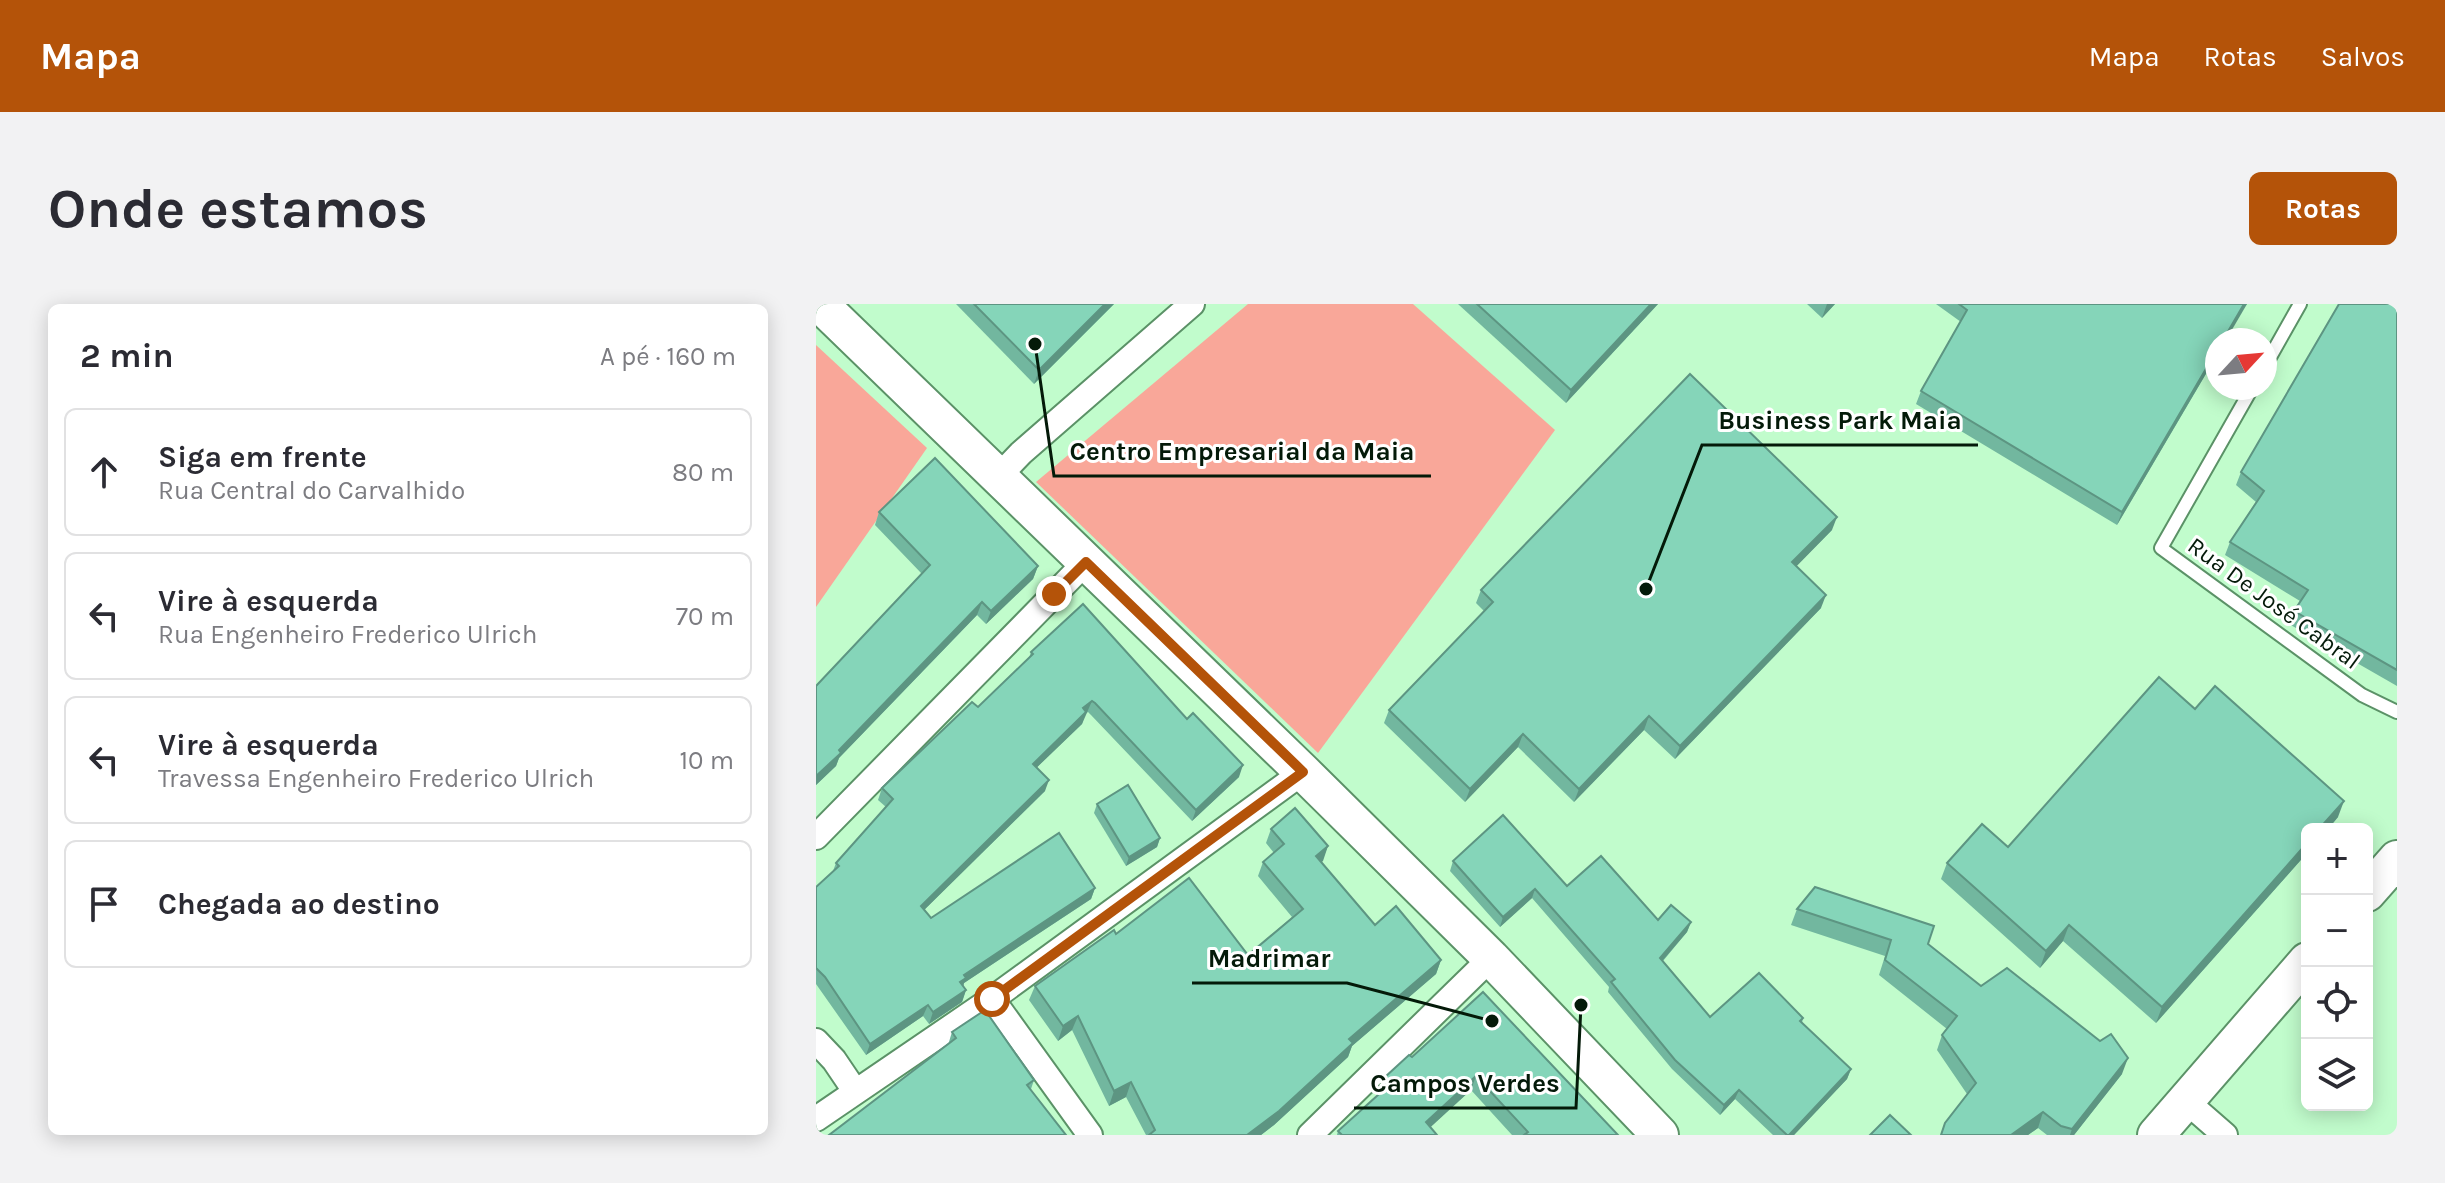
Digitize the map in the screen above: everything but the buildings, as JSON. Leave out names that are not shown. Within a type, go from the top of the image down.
[{"type":"main road","points":[[820,304],[1303,772],[1491,958],[1660,1135]]},
{"type":"main road","points":[[2373,886],[2397,859]]},
{"type":"main road","points":[[2156,1135],[2302,967]]},
{"type":"street","points":[[999,476],[1021,453],[1192,304]]},
{"type":"street","points":[[816,837],[1086,562]]},
{"type":"street","points":[[816,1119],[992,999],[1303,772]]},
{"type":"street","points":[[1310,1135],[1491,958]]},
{"type":"street","points":[[992,999],[1090,1135]]},
{"type":"street","points":[[816,1041],[834,1060],[855,1091]]},
{"type":"street","points":[[2186,1101],[2225,1135]]},
{"type":"lane","points":[[2277,345],[2300,304]]},
{"type":"lane","name":"Rua De José Cabral","points":[[2245,400],[2161,548],[2362,695],[2397,712]]},
{"type":"shaded area","points":[[1248,304],[1413,304],[1555,430],[1318,753],[1036,482]]},
{"type":"shaded area","points":[[816,345],[927,448],[816,607]]},
{"type":"place","name":"Centro Empresarial da Maia","points":[[1035,344]]},
{"type":"place","name":"Business Park Maia","points":[[1646,589]]},
{"type":"place","name":"Campos Verdes","points":[[1581,1005]]},
{"type":"place","name":"Madrimar","points":[[1492,1021]]},
{"type":"route","points":[[992,999],[1303,772],[1086,562],[1054,594]]}]
